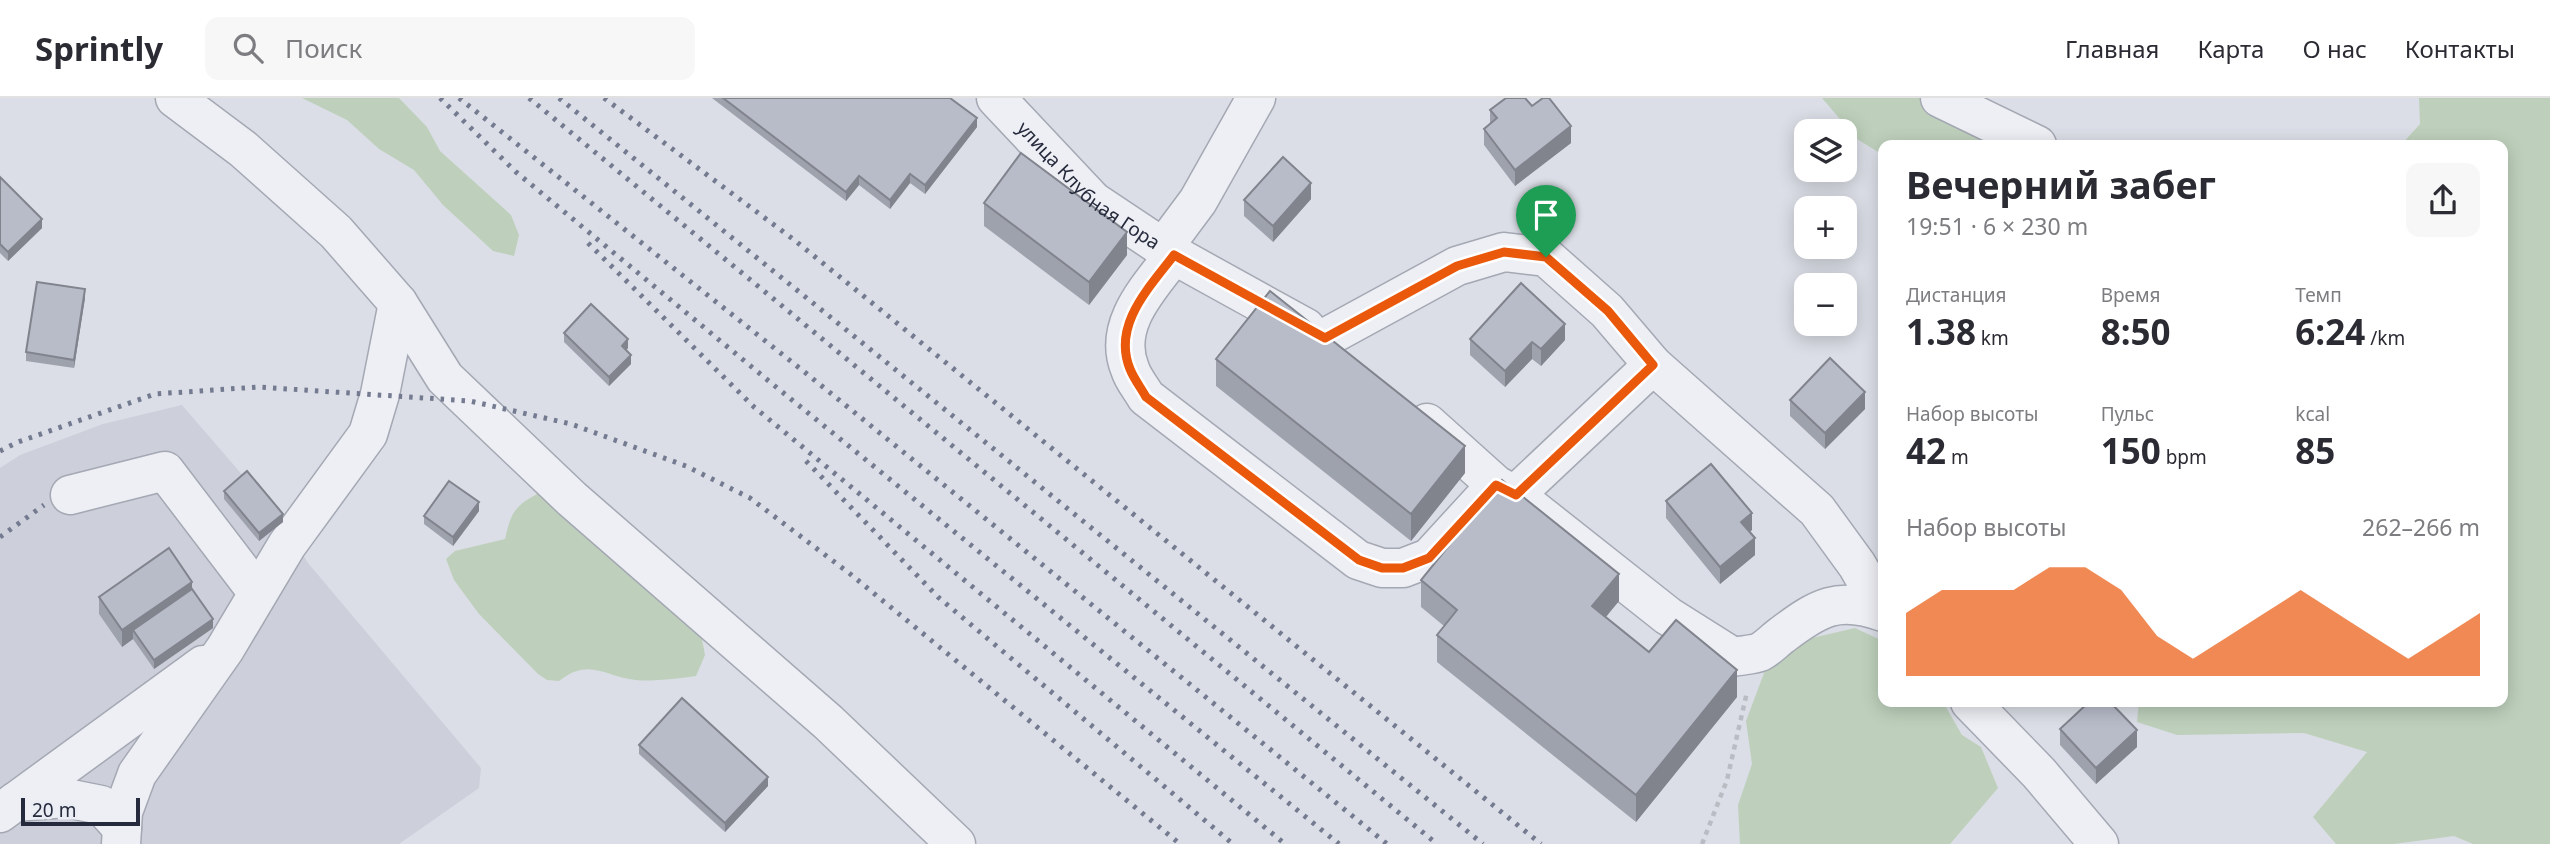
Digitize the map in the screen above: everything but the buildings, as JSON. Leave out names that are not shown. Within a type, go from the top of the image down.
[{"type":"street","points":[[175,98],[243,149],[336,232],[398,303],[445,378],[453,386],[572,499],[828,722],[956,844]]},
{"type":"street","name":"улица Клубная Гора","points":[[996,98],[1093,201],[1169,251],[1325,338],[1355,361]]},
{"type":"street","points":[[1256,98],[1133,309],[1124,345],[1130,370],[1146,397],[1359,560],[1382,568],[1403,568],[1429,558],[1653,365]]},
{"type":"street","points":[[1940,98],[2027,140]]},
{"type":"street","points":[[1325,338],[1457,266],[1504,252],[1546,257],[1608,311],[1653,365],[1817,510],[1857,565],[1878,602]]},
{"type":"street","points":[[122,836],[123,812],[137,774],[225,649],[287,545],[368,434],[380,394],[398,303]]},
{"type":"street","points":[[1405,403],[1506,490],[1668,616],[1733,657],[1759,653],[1806,617],[1826,607],[1845,604],[1878,610]]},
{"type":"street","points":[[69,495],[165,471],[258,593]]},
{"type":"street","points":[[8,808],[225,649]]},
{"type":"street","points":[[1975,707],[2039,773],[2099,844]]},
{"type":"street","points":[[8,808],[66,798],[101,805],[122,836]]},
{"type":"path","points":[[1702,844],[1727,780],[1748,688],[1733,657]]},
{"type":"shaded area","points":[[182,405],[283,522],[308,563],[481,768],[479,788],[399,844],[0,844],[0,468],[20,455],[103,424]]},
{"type":"green space","points":[[302,98],[399,98],[427,127],[440,151],[511,215],[519,235],[514,256],[493,251],[443,205],[414,170],[379,149],[347,120]]},
{"type":"green space","points":[[1822,98],[1967,98],[1980,140],[1878,140],[1878,152],[1857,139],[1857,119],[1840,119]]},
{"type":"green space","points":[[2419,98],[2550,98],[2550,844],[2473,844],[2454,836],[2394,844],[2336,844],[2313,817],[2367,752],[2304,733],[2177,735],[2137,722],[2138,707],[2508,707],[2508,140],[2406,140],[2420,124]]},
{"type":"green space","points":[[539,493],[701,634],[705,655],[696,676],[642,680],[589,669],[570,674],[559,681],[547,680],[479,614],[454,580],[446,559],[455,551],[505,539],[515,511]]},
{"type":"green space","points":[[1855,628],[1878,639],[1878,707],[1946,707],[1962,735],[1981,747],[1998,788],[1950,844],[1740,844],[1738,805],[1752,764],[1746,721],[1770,657],[1812,638]]},
{"type":"railway","points":[[440,98],[516,172],[1339,844]]},
{"type":"railway","points":[[459,98],[807,374],[1387,844]]},
{"type":"railway","points":[[529,98],[1437,844]]},
{"type":"railway","points":[[559,98],[1483,844]]},
{"type":"railway","points":[[604,98],[793,239],[1541,844]]},
{"type":"railway","points":[[588,243],[754,407],[1285,844]]},
{"type":"railway","points":[[0,451],[18,442],[155,394],[258,387],[470,401],[571,424],[686,466],[750,498],[849,573],[1180,844]]},
{"type":"railway","points":[[806,461],[938,597],[1233,844]]},
{"type":"railway","points":[[0,537],[44,505]]},
{"type":"route","points":[[1504,252],[1546,257],[1608,311],[1653,365],[1516,495],[1496,485],[1429,558],[1403,568],[1382,568],[1359,560],[1146,397],[1130,370],[1124,345],[1133,309],[1174,255],[1325,338],[1457,266],[1504,252]]}]
